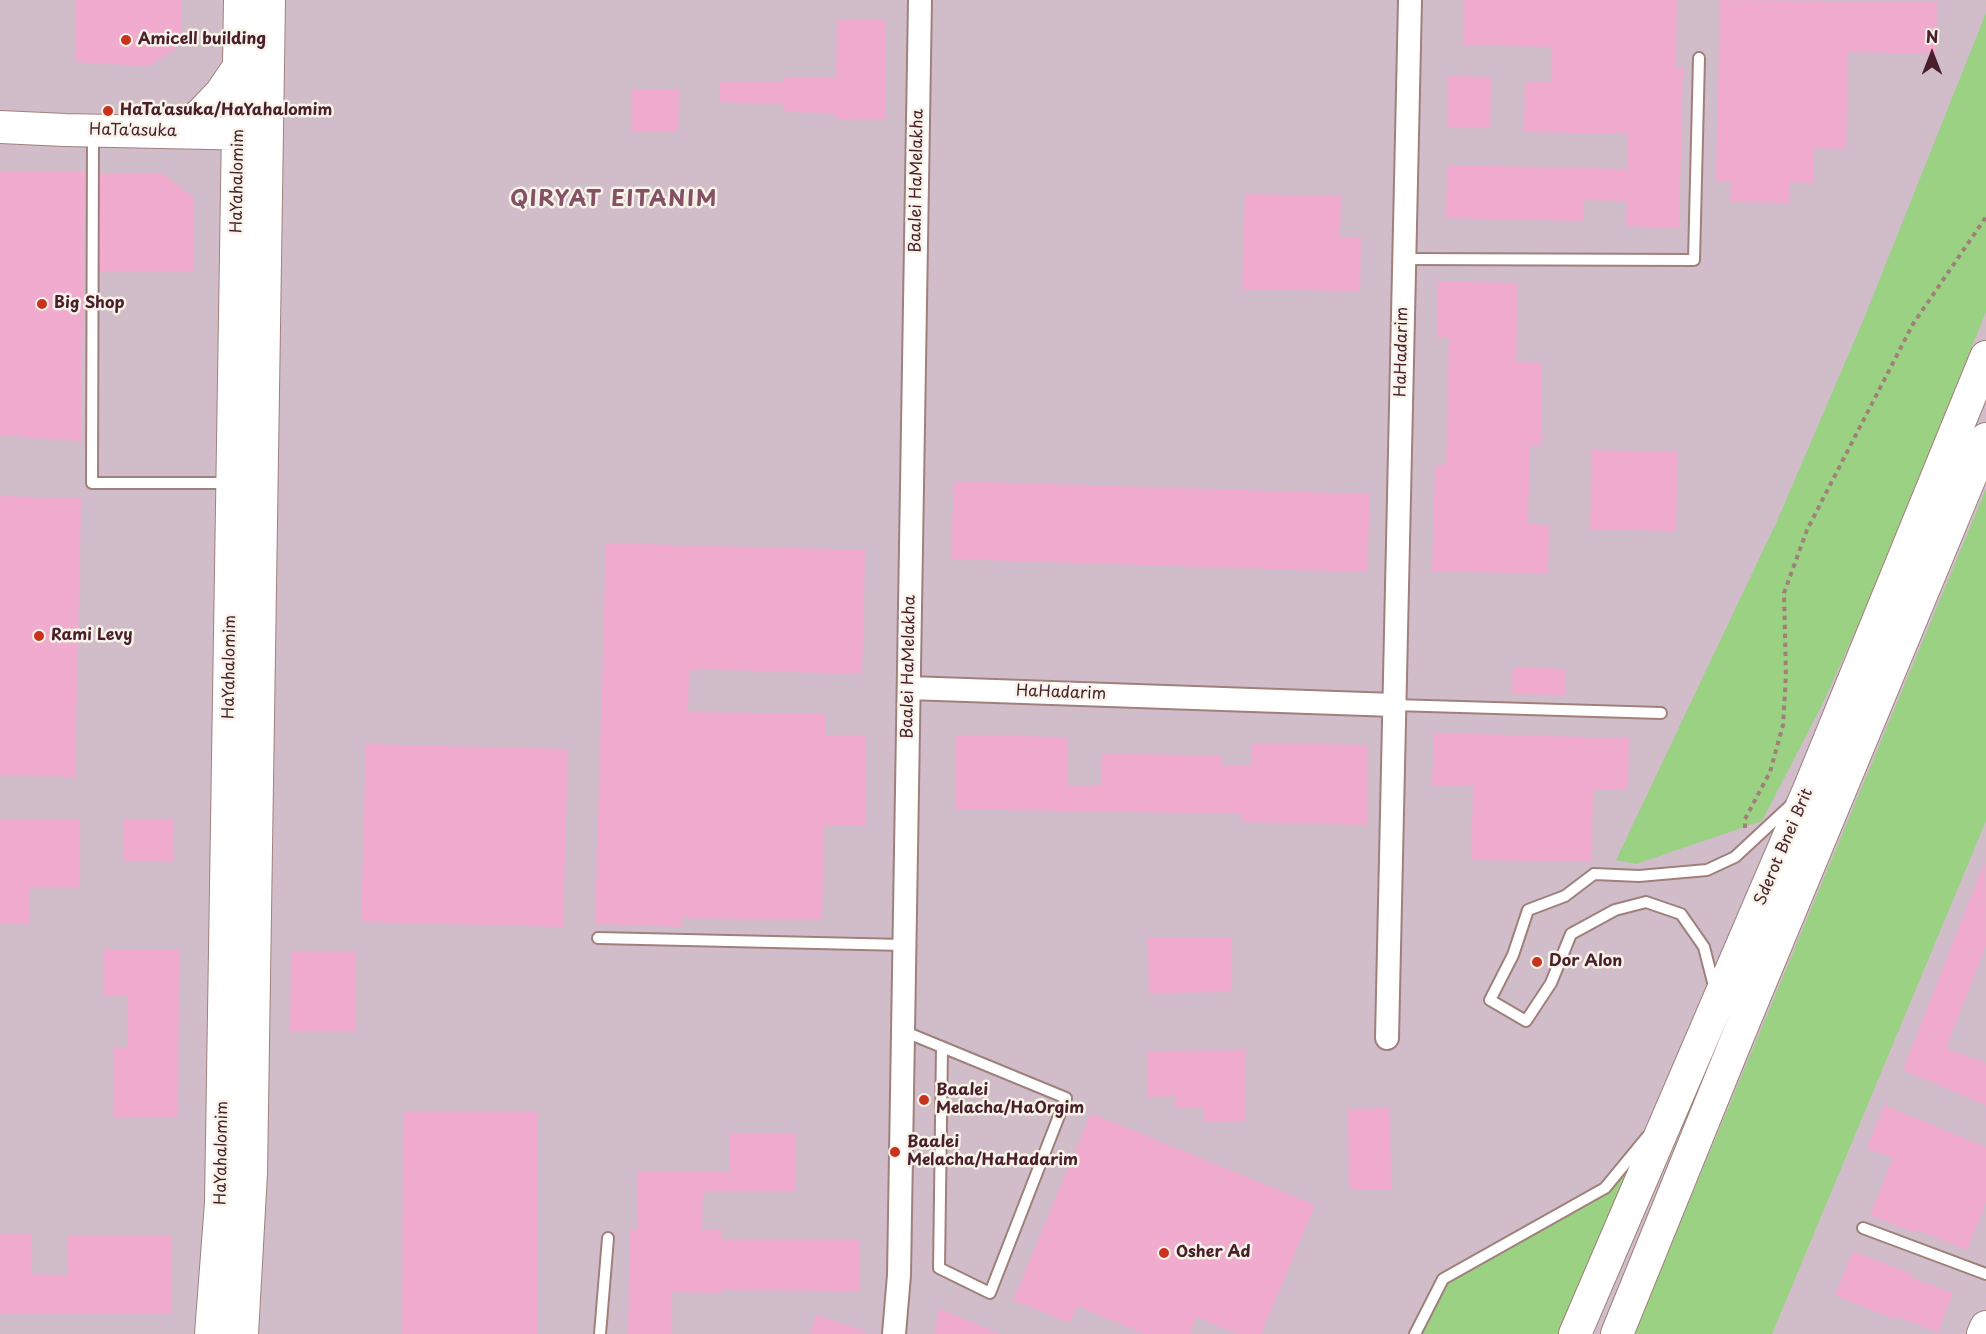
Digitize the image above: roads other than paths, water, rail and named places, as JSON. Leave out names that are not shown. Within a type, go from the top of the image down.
[{"type":"street","name":"HaYahalomim","points":[[211,1334],[221,1203],[238,179],[252,134],[240,65],[240,0]]},
{"type":"street","name":"HaYahalomim","points":[[242,1334],[251,1173],[252,134],[269,0]]},
{"type":"street","name":"Baalei HaMelakha","points":[[894,1334],[899,1275],[920,0]]},
{"type":"street","name":"HaHadarim","points":[[1387,1038],[1410,0]]},
{"type":"street","points":[[238,179],[204,146],[178,132],[201,114],[221,93],[240,65]]},
{"type":"street","name":"HaTa'asuka","points":[[0,127],[252,134]]},
{"type":"street","name":"Sderot Bnei Brit","points":[[1617,1334],[1745,1019],[1953,480],[1986,357]]},
{"type":"street","name":"Sderot Bnei Brit","points":[[1575,1334],[1810,788],[1953,480],[1986,439]]},
{"type":"street","name":"HaHadarim","points":[[909,688],[1394,705]]},
{"type":"street","points":[[1983,1334],[1986,1327]]},
{"type":"lane","points":[[1404,259],[1694,260],[1699,58]]},
{"type":"lane","points":[[93,131],[92,483],[232,483]]},
{"type":"lane","points":[[1394,705],[1661,713]]},
{"type":"lane","points":[[1718,1000],[1704,946],[1681,914],[1646,902],[1615,910],[1572,934],[1551,983],[1526,1021],[1490,1000],[1512,955],[1528,910],[1564,896],[1594,874],[1639,876],[1707,870],[1735,856],[1810,788]]},
{"type":"lane","points":[[598,938],[904,945]]},
{"type":"lane","points":[[903,1031],[942,1047],[1066,1098],[990,1293],[939,1268],[942,1047]]},
{"type":"lane","points":[[1415,1334],[1443,1279],[1605,1188],[1670,1109]]},
{"type":"lane","points":[[1863,1228],[1986,1274]]},
{"type":"lane","points":[[600,1334],[608,1238]]},
{"type":"place","name":"Amicell building","points":[[126,40]]},
{"type":"place","name":"HaTa'asuka/HaYahalomim","points":[[108,111]]},
{"type":"place","name":"Big Shop","points":[[42,304]]},
{"type":"place","name":"Rami Levy","points":[[39,636]]},
{"type":"place","name":"Dor Alon","points":[[1537,962]]},
{"type":"place","name":"Baalei Melacha/HaOrgim","points":[[924,1100]]},
{"type":"place","name":"Baalei Melacha/HaHadarim","points":[[895,1152]]},
{"type":"place","name":"Osher Ad","points":[[1164,1253]]},
{"type":"district","name":"QIRYAT EITANIM","points":[[614,200]]}]
